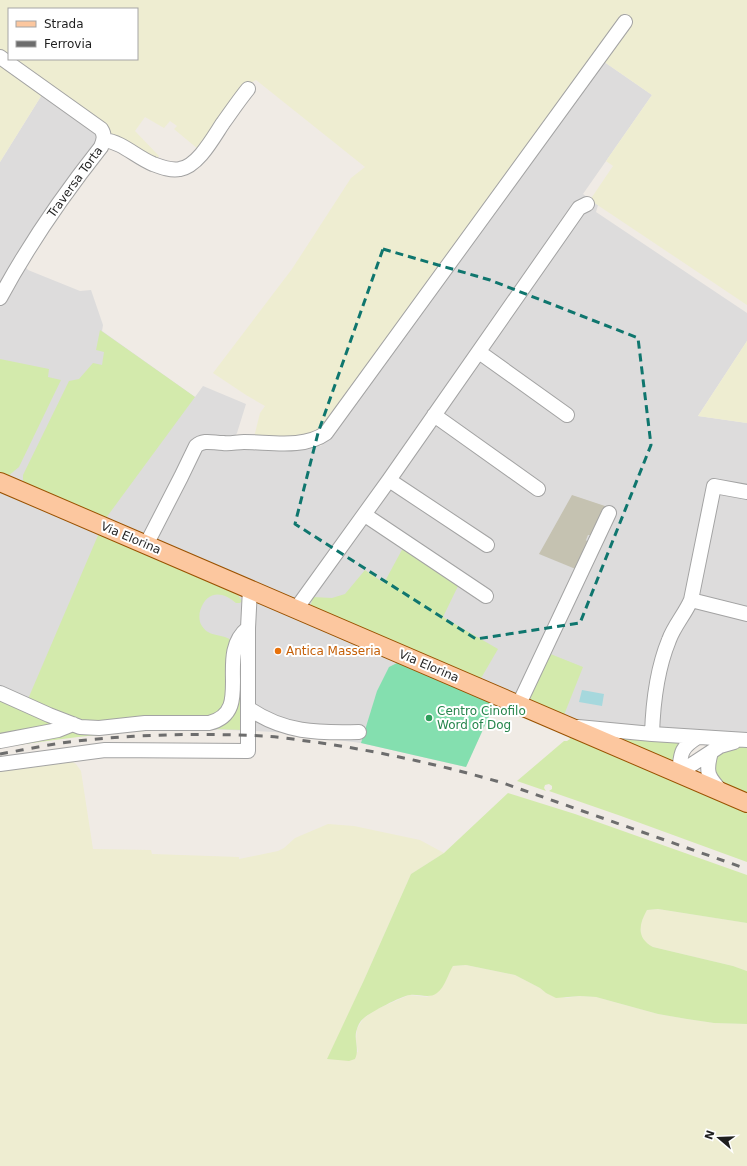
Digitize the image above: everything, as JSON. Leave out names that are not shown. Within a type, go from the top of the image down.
[{"type":"main road","name":"Via Elorina","points":[[0,482],[747,803]]},
{"type":"street","points":[[146,545],[196,446],[199,443],[301,443],[311,442],[326,434],[625,22]]},
{"type":"street","name":"Traversa Torta","points":[[0,57],[101,129],[104,140],[101,147],[71,185],[41,229],[0,298]]},
{"type":"street","points":[[104,140],[116,142],[153,164],[172,169],[180,169],[191,164],[204,150],[248,89]]},
{"type":"street","points":[[296,609],[365,515],[579,208],[587,204]]},
{"type":"street","points":[[479,352],[567,415]]},
{"type":"street","points":[[434,415],[538,489]]},
{"type":"street","points":[[389,480],[487,545]]},
{"type":"street","points":[[652,734],[656,684],[668,641],[686,612],[691,600],[714,486],[747,492]]},
{"type":"street","points":[[519,704],[608,513]]},
{"type":"street","points":[[365,515],[486,596]]},
{"type":"street","points":[[0,764],[104,750],[248,751],[248,628],[250,589]]},
{"type":"street","points":[[691,600],[747,614]]},
{"type":"street","points":[[0,692],[49,715],[80,727],[100,728],[145,723],[209,723],[218,721],[225,716],[230,707],[233,697],[234,650],[237,639],[241,633],[248,628]]},
{"type":"street","points":[[248,708],[262,718],[286,727],[322,733],[359,732]]},
{"type":"street","points":[[0,741],[58,730],[73,724]]},
{"type":"street","points":[[567,726],[652,734],[745,740]]},
{"type":"street","points":[[678,773],[681,753],[685,746],[698,737]]},
{"type":"street","points":[[678,773],[720,746],[745,740]]},
{"type":"street","points":[[711,752],[708,763],[708,771],[711,780],[723,793]]},
{"type":"highlighted area","points":[[383,249],[490,280],[638,338],[651,445],[580,623],[476,639],[295,524],[318,433]]},
{"type":"shaded area","points":[[600,59],[652,95],[583,194],[598,205],[596,212],[747,313],[747,341],[698,416],[747,423],[747,746],[618,736],[495,703],[466,767],[361,743],[274,732],[209,729],[0,696],[0,162],[43,93],[100,133],[84,174],[25,266],[28,270],[80,291],[91,290],[103,325],[102,331],[195,397],[203,386],[246,404],[237,433],[228,446],[321,446]]},
{"type":"shaded area","points":[[572,495],[608,507],[595,535],[588,535],[586,540],[590,545],[578,570],[539,554]]},
{"type":"green space","points":[[0,0],[747,0],[747,305],[590,200],[613,166],[606,161],[652,95],[600,59],[630,18],[625,13],[549,120],[316,436],[254,437],[260,413],[265,406],[213,373],[292,269],[351,178],[365,167],[256,80],[245,86],[198,149],[174,129],[177,126],[170,121],[164,128],[145,117],[135,131],[159,156],[156,161],[110,134],[10,60],[138,60],[138,8],[8,8],[8,58],[0,52]]},
{"type":"green space","points":[[0,63],[43,93],[0,162]]},
{"type":"green space","points":[[100,330],[195,397],[106,518],[23,483],[23,475],[69,381],[79,379],[93,363],[102,365],[104,352],[96,350]]},
{"type":"green space","points":[[747,341],[747,423],[698,416]]},
{"type":"green space","points":[[0,359],[49,369],[48,377],[61,380],[19,467],[7,477],[0,474]]},
{"type":"green space","points":[[99,533],[238,595],[242,601],[240,603],[236,603],[225,596],[210,596],[206,599],[200,611],[200,621],[205,630],[232,641],[230,696],[215,718],[82,723],[28,699]]},
{"type":"green space","points":[[404,546],[459,584],[443,617],[498,649],[480,680],[310,607],[313,597],[332,598],[345,594],[365,570],[384,583]]},
{"type":"green space","points":[[243,638],[242,730],[181,729],[121,733],[61,739],[0,748],[0,744],[78,731],[219,724]]},
{"type":"green space","points":[[548,653],[583,667],[564,715],[528,702]]},
{"type":"green space","name":"Centro Cinofilo Word of Dog","points":[[399,662],[495,703],[466,767],[361,743],[377,691],[389,667]]},
{"type":"green space","points":[[0,696],[57,726],[0,739]]},
{"type":"green space","points":[[569,736],[747,810],[747,862],[549,791],[552,789],[552,786],[549,784],[545,785],[544,788],[546,791],[517,781],[564,741],[570,739]]},
{"type":"green space","points":[[615,737],[683,740],[676,764]]},
{"type":"green space","points":[[731,746],[747,746],[747,798],[728,790],[715,777],[715,757]]},
{"type":"green space","points":[[69,760],[76,764],[81,771],[93,849],[151,850],[152,854],[239,857],[239,859],[278,851],[284,848],[295,838],[328,824],[354,826],[420,840],[444,853],[411,874],[328,1059],[358,1052],[356,1040],[357,1029],[363,1019],[375,1010],[409,995],[427,997],[442,987],[453,966],[466,965],[515,975],[540,988],[546,993],[566,998],[580,996],[596,997],[658,1014],[714,1023],[747,1024],[747,1166],[0,1166],[0,770]]},
{"type":"green space","points":[[508,793],[575,814],[747,875],[747,923],[658,909],[647,910],[642,920],[641,930],[644,939],[653,947],[733,966],[747,971],[747,1024],[714,1023],[658,1014],[596,997],[580,996],[556,998],[515,975],[466,965],[453,966],[444,984],[434,995],[406,996],[379,1008],[363,1019],[359,1024],[356,1033],[357,1051],[355,1059],[349,1061],[327,1059],[411,874],[444,853]]},
{"type":"green space","points":[[658,909],[747,923],[747,971],[733,966],[653,947],[645,943],[641,936],[640,927],[644,915],[647,910]]},
{"type":"water","points":[[582,690],[604,694],[602,706],[579,702]]},
{"type":"railway","points":[[0,754],[93,739],[167,735],[265,736],[338,746],[409,759],[503,783],[747,869]]},
{"type":"place","name":"Antica Masseria","points":[[278,651]]},
{"type":"place","name":"Centro Cinofilo Word of Dog","points":[[429,718]]}]
